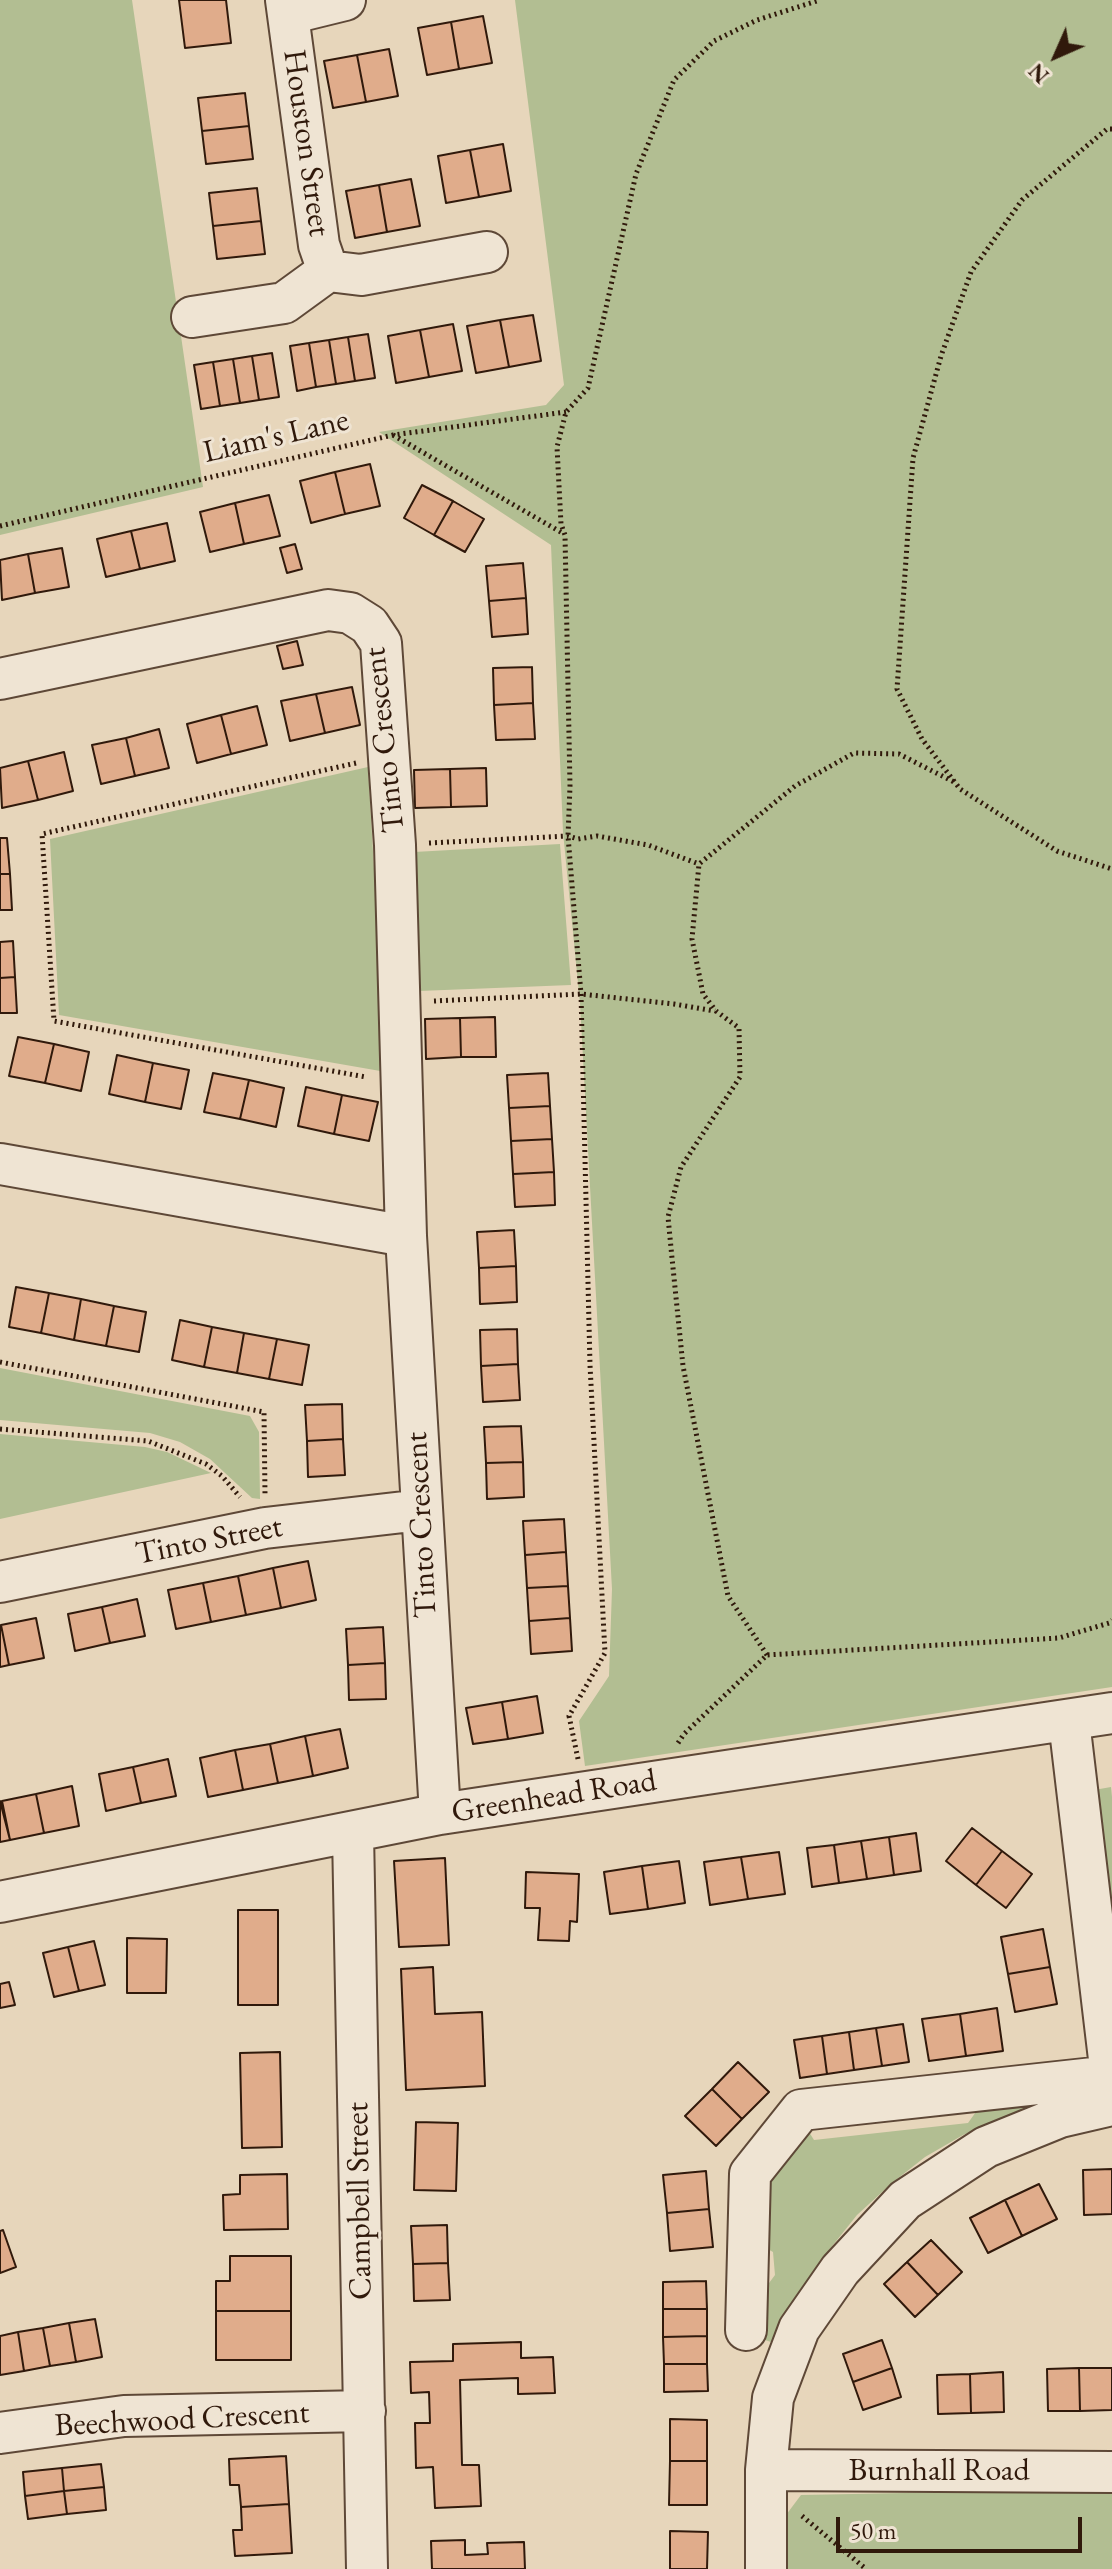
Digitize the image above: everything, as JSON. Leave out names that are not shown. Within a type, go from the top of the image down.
[{"type":"street","points":[[287,7],[345,0]]},
{"type":"street","name":"Houston Street","points":[[287,7],[319,245],[328,271]]},
{"type":"street","name":"Houston Street","points":[[192,317],[284,303],[328,271],[361,275],[487,252]]},
{"type":"street","name":"Tinto Crescent","points":[[0,679],[328,610],[350,613],[369,625],[381,643],[395,845],[406,1236],[440,1814]]},
{"type":"street","points":[[0,1164],[406,1236]]},
{"type":"street","name":"Tinto Street","points":[[0,1582],[265,1528],[421,1510]]},
{"type":"street","name":"Greenhead Road","points":[[0,1902],[440,1814],[1112,1713]]},
{"type":"street","points":[[766,2569],[766,2479],[773,2398],[799,2329],[840,2270],[905,2200],[986,2147],[1060,2117],[1112,2105],[1112,2076],[1069,1721]]},
{"type":"street","name":"Campbell Street","points":[[353,1833],[367,2569]]},
{"type":"street","points":[[746,2330],[750,2174],[801,2110],[1112,2076]]},
{"type":"street","name":"Beechwood Crescent","points":[[0,2433],[124,2416],[365,2411]]},
{"type":"street","name":"Burnhall Road","points":[[766,2479],[1112,2472]]},
{"type":"path","points":[[787,0],[787,11]]},
{"type":"path","points":[[584,1792],[569,1716],[605,1653],[590,1365],[581,994],[568,836],[570,786],[565,535],[561,524],[557,447],[566,412],[588,388],[636,174],[674,80],[714,41],[757,20],[820,0]]},
{"type":"path","points":[[1112,129],[1107,129],[1022,200],[971,272],[941,356],[913,458],[897,689],[922,739],[960,789],[1057,851],[1112,869]]},
{"type":"path","name":"Liam's Lane","points":[[0,526],[393,435],[566,412]]},
{"type":"path","points":[[393,435],[565,535]]},
{"type":"path","points":[[767,1655],[728,1596],[683,1366],[669,1230],[668,1217],[681,1167],[740,1077],[739,1028],[716,1011],[703,994],[692,939],[699,864],[795,786],[854,753],[899,754],[954,782]]},
{"type":"path","points":[[389,755],[42,834],[54,1021],[403,1083]]},
{"type":"path","points":[[395,845],[597,836],[648,845],[699,864]]},
{"type":"path","points":[[401,1003],[581,994],[716,1011]]},
{"type":"path","points":[[0,1362],[264,1412],[265,1528]]},
{"type":"path","points":[[0,1429],[148,1441],[170,1448],[206,1464],[222,1476],[265,1528]]},
{"type":"path","points":[[650,1783],[684,1734],[767,1655],[1059,1638],[1111,1622]]},
{"type":"path","points":[[766,2479],[866,2569]]},
{"type":"green space","points":[[0,0],[132,0],[203,487],[0,535]]},
{"type":"green space","points":[[515,0],[1112,0],[1112,1687],[585,1766],[579,1721],[609,1676],[612,1589],[580,1003],[563,832],[551,545],[379,432],[546,405],[564,385]]},
{"type":"green space","points":[[368,767],[386,1072],[59,1015],[50,839]]},
{"type":"green space","points":[[560,844],[571,985],[419,991],[414,852]]},
{"type":"green space","points":[[0,1368],[250,1416],[259,1432],[260,1499],[252,1498],[210,1459],[180,1442],[150,1433],[0,1420]]},
{"type":"green space","points":[[0,1434],[145,1447],[167,1452],[211,1473],[0,1519]]},
{"type":"green space","points":[[1111,1787],[1112,1797],[1112,1937],[1094,1790]]},
{"type":"green space","points":[[1021,2102],[1025,2108],[963,2135],[925,2157],[892,2183],[857,2215],[825,2255],[771,2342],[759,2338],[766,2287],[775,2275],[773,2252],[759,2244],[759,2176],[792,2138],[809,2132],[814,2140],[968,2123],[978,2109]]},
{"type":"green space","points":[[1112,2489],[1112,2569],[785,2569],[786,2515],[801,2495]]},
{"type":"building","points":[[179,0],[226,0],[231,43],[185,48]]},
{"type":"building","points":[[483,16],[492,63],[459,69],[451,22]]},
{"type":"building","points":[[451,22],[459,69],[427,75],[418,28]]},
{"type":"building","points":[[389,49],[398,96],[366,102],[357,55]]},
{"type":"building","points":[[357,55],[366,102],[333,108],[324,61]]},
{"type":"building","points":[[245,93],[249,126],[202,131],[198,98]]},
{"type":"building","points":[[249,126],[253,159],[206,164],[202,131]]},
{"type":"building","points":[[503,144],[511,191],[479,197],[470,150]]},
{"type":"building","points":[[470,150],[479,197],[446,203],[438,156]]},
{"type":"building","points":[[411,179],[420,226],[387,232],[379,185]]},
{"type":"building","points":[[379,185],[387,232],[355,238],[346,191]]},
{"type":"building","points":[[257,188],[261,221],[213,226],[209,193]]},
{"type":"building","points":[[261,221],[265,254],[217,259],[213,226]]},
{"type":"building","points":[[533,315],[541,361],[509,367],[500,320]]},
{"type":"building","points":[[500,320],[509,367],[476,373],[467,326]]},
{"type":"building","points":[[453,324],[462,371],[429,377],[420,330]]},
{"type":"building","points":[[420,330],[429,377],[396,383],[388,336]]},
{"type":"building","points":[[368,334],[375,378],[355,381],[348,337]]},
{"type":"building","points":[[348,337],[355,381],[336,384],[329,340]]},
{"type":"building","points":[[329,340],[336,384],[316,387],[309,343]]},
{"type":"building","points":[[309,343],[316,387],[297,391],[290,346]]},
{"type":"building","points":[[272,353],[279,397],[259,400],[252,356]]},
{"type":"building","points":[[252,356],[259,400],[240,403],[233,359]]},
{"type":"building","points":[[233,359],[240,403],[220,406],[213,362]]},
{"type":"building","points":[[213,362],[220,406],[201,409],[194,365]]},
{"type":"building","points":[[370,464],[380,506],[345,514],[335,472]]},
{"type":"building","points":[[335,472],[345,514],[311,523],[300,481]]},
{"type":"building","points":[[422,485],[453,501],[434,535],[404,518]]},
{"type":"building","points":[[269,495],[280,536],[244,544],[235,503]]},
{"type":"building","points":[[453,501],[484,519],[465,552],[434,535]]},
{"type":"building","points":[[235,503],[244,544],[210,552],[200,512]]},
{"type":"building","points":[[167,523],[175,561],[140,569],[131,531]]},
{"type":"building","points":[[131,531],[140,569],[106,577],[97,539]]},
{"type":"building","points":[[295,544],[302,569],[287,573],[280,548]]},
{"type":"building","points":[[62,548],[69,587],[35,593],[28,554]]},
{"type":"building","points":[[28,554],[35,593],[2,600],[0,560]]},
{"type":"building","points":[[523,563],[526,598],[489,601],[486,566]]},
{"type":"building","points":[[526,598],[528,634],[492,637],[489,601]]},
{"type":"building","points":[[297,641],[303,665],[283,669],[277,646]]},
{"type":"building","points":[[532,667],[533,703],[494,705],[493,668]]},
{"type":"building","points":[[352,687],[360,725],[325,733],[316,694]]},
{"type":"building","points":[[316,694],[325,733],[290,741],[281,701]]},
{"type":"building","points":[[533,703],[535,739],[496,740],[494,705]]},
{"type":"building","points":[[257,706],[267,745],[231,754],[221,715]]},
{"type":"building","points":[[221,715],[231,754],[197,763],[187,724]]},
{"type":"building","points":[[159,729],[169,768],[135,776],[126,738]]},
{"type":"building","points":[[126,738],[135,776],[101,784],[92,745]]},
{"type":"building","points":[[64,752],[73,791],[38,800],[28,761]]},
{"type":"building","points":[[28,761],[38,800],[2,808],[0,768]]},
{"type":"building","points":[[486,768],[487,806],[451,807],[450,769]]},
{"type":"building","points":[[450,769],[451,807],[415,808],[414,770]]},
{"type":"building","points":[[0,838],[7,838],[10,874],[0,874]]},
{"type":"building","points":[[0,874],[10,874],[12,910],[0,910]]},
{"type":"building","points":[[13,941],[15,977],[0,978],[0,942]]},
{"type":"building","points":[[15,977],[17,1013],[0,1013],[0,978]]},
{"type":"building","points":[[495,1017],[496,1057],[461,1057],[460,1018]]},
{"type":"building","points":[[460,1018],[461,1057],[426,1059],[425,1019]]},
{"type":"building","points":[[18,1037],[54,1044],[45,1083],[9,1076]]},
{"type":"building","points":[[54,1044],[89,1052],[81,1091],[45,1083]]},
{"type":"building","points":[[117,1055],[153,1063],[145,1102],[109,1094]]},
{"type":"building","points":[[153,1063],[189,1070],[181,1109],[145,1102]]},
{"type":"building","points":[[213,1073],[249,1080],[240,1119],[204,1112]]},
{"type":"building","points":[[548,1073],[550,1106],[509,1108],[507,1075]]},
{"type":"building","points":[[249,1080],[284,1088],[276,1127],[240,1119]]},
{"type":"building","points":[[306,1087],[342,1095],[334,1134],[298,1126]]},
{"type":"building","points":[[342,1095],[378,1102],[369,1141],[334,1134]]},
{"type":"building","points":[[550,1106],[552,1139],[511,1141],[509,1108]]},
{"type":"building","points":[[552,1139],[554,1172],[513,1174],[511,1141]]},
{"type":"building","points":[[554,1172],[555,1205],[515,1207],[513,1174]]},
{"type":"building","points":[[514,1230],[516,1266],[479,1268],[477,1232]]},
{"type":"building","points":[[516,1266],[517,1302],[480,1304],[479,1268]]},
{"type":"building","points":[[16,1287],[49,1293],[41,1333],[9,1327]]},
{"type":"building","points":[[49,1293],[81,1299],[74,1340],[41,1333]]},
{"type":"building","points":[[81,1299],[114,1306],[106,1346],[74,1340]]},
{"type":"building","points":[[114,1306],[146,1312],[139,1352],[106,1346]]},
{"type":"building","points":[[180,1320],[212,1327],[204,1367],[172,1360]]},
{"type":"building","points":[[212,1327],[244,1333],[237,1373],[204,1367]]},
{"type":"building","points":[[517,1329],[518,1364],[481,1366],[480,1330]]},
{"type":"building","points":[[244,1333],[277,1339],[269,1379],[237,1373]]},
{"type":"building","points":[[277,1339],[309,1345],[302,1385],[269,1379]]},
{"type":"building","points":[[518,1364],[520,1400],[483,1402],[481,1366]]},
{"type":"building","points":[[342,1404],[343,1439],[307,1441],[305,1405]]},
{"type":"building","points":[[521,1426],[523,1462],[486,1463],[484,1427]]},
{"type":"building","points":[[343,1439],[345,1475],[308,1477],[307,1441]]},
{"type":"building","points":[[523,1462],[524,1497],[487,1499],[486,1463]]},
{"type":"building","points":[[564,1519],[566,1552],[525,1555],[523,1521]]},
{"type":"building","points":[[566,1552],[568,1586],[527,1588],[525,1555]]},
{"type":"building","points":[[308,1561],[316,1600],[281,1608],[273,1568]]},
{"type":"building","points":[[273,1568],[281,1608],[246,1615],[238,1576]]},
{"type":"building","points":[[238,1576],[246,1615],[211,1622],[203,1583]]},
{"type":"building","points":[[203,1583],[211,1622],[176,1629],[168,1590]]},
{"type":"building","points":[[568,1586],[570,1618],[529,1621],[527,1588]]},
{"type":"building","points":[[137,1599],[145,1636],[110,1643],[102,1607]]},
{"type":"building","points":[[102,1607],[110,1643],[75,1651],[68,1614]]},
{"type":"building","points":[[36,1618],[44,1658],[9,1665],[1,1625]]},
{"type":"building","points":[[570,1618],[572,1651],[531,1654],[529,1621]]},
{"type":"building","points":[[0,1626],[9,1665],[0,1667]]},
{"type":"building","points":[[383,1627],[385,1663],[348,1665],[346,1629]]},
{"type":"building","points":[[385,1663],[386,1699],[349,1700],[348,1665]]},
{"type":"building","points":[[537,1696],[543,1733],[508,1739],[502,1702]]},
{"type":"building","points":[[502,1702],[508,1739],[473,1744],[466,1708]]},
{"type":"building","points":[[340,1729],[348,1768],[313,1776],[305,1736]]},
{"type":"building","points":[[305,1736],[313,1776],[278,1783],[270,1744]]},
{"type":"building","points":[[270,1744],[278,1783],[243,1790],[235,1750]]},
{"type":"building","points":[[235,1750],[243,1790],[208,1797],[200,1758]]},
{"type":"building","points":[[168,1759],[176,1796],[141,1803],[133,1767]]},
{"type":"building","points":[[133,1767],[141,1803],[106,1811],[99,1774]]},
{"type":"building","points":[[72,1786],[79,1826],[44,1833],[36,1794]]},
{"type":"building","points":[[36,1794],[44,1833],[10,1840],[2,1801]]},
{"type":"building","points":[[0,1801],[10,1840],[0,1842]]},
{"type":"building","points":[[972,1828],[1002,1851],[976,1885],[946,1861]]},
{"type":"building","points":[[916,1833],[921,1871],[894,1875],[889,1837]]},
{"type":"building","points":[[889,1837],[894,1875],[867,1879],[861,1841]]},
{"type":"building","points":[[861,1841],[867,1879],[839,1883],[834,1845]]},
{"type":"building","points":[[834,1845],[839,1883],[812,1887],[807,1848]]},
{"type":"building","points":[[1002,1851],[1032,1874],[1006,1908],[976,1885]]},
{"type":"building","points":[[779,1852],[785,1894],[748,1899],[741,1857]]},
{"type":"building","points":[[741,1857],[748,1899],[710,1905],[704,1862]]},
{"type":"building","points":[[445,1858],[449,1945],[399,1947],[394,1861]]},
{"type":"building","points":[[679,1861],[685,1903],[648,1909],[642,1866]]},
{"type":"building","points":[[642,1866],[648,1909],[610,1914],[604,1872]]},
{"type":"building","points":[[526,1872],[579,1874],[577,1922],[570,1921],[569,1941],[538,1940],[540,1908],[525,1908]]},
{"type":"building","points":[[238,1910],[278,1910],[278,2005],[238,2005]]},
{"type":"building","points":[[1043,1929],[1050,1967],[1008,1974],[1001,1937]]},
{"type":"building","points":[[127,1938],[167,1939],[166,1993],[127,1993]]},
{"type":"building","points":[[94,1941],[105,1985],[79,1991],[68,1947]]},
{"type":"building","points":[[68,1947],[79,1991],[54,1997],[43,1953]]},
{"type":"building","points":[[433,1967],[435,2014],[482,2012],[485,2086],[406,2090],[401,1969]]},
{"type":"building","points":[[1050,1967],[1057,2004],[1015,2012],[1008,1974]]},
{"type":"building","points":[[9,1982],[15,2005],[0,2008],[0,1984]]},
{"type":"building","points":[[997,2008],[1003,2051],[966,2056],[960,2014]]},
{"type":"building","points":[[960,2014],[966,2056],[929,2061],[922,2019]]},
{"type":"building","points":[[903,2024],[909,2062],[882,2066],[876,2028]]},
{"type":"building","points":[[876,2028],[882,2066],[854,2070],[849,2032]]},
{"type":"building","points":[[849,2032],[854,2070],[827,2074],[822,2036]]},
{"type":"building","points":[[822,2036],[827,2074],[800,2078],[794,2040]]},
{"type":"building","points":[[280,2052],[282,2147],[242,2148],[240,2053]]},
{"type":"building","points":[[738,2062],[769,2092],[742,2119],[712,2089]]},
{"type":"building","points":[[712,2089],[742,2119],[716,2146],[685,2116]]},
{"type":"building","points":[[416,2122],[458,2123],[456,2191],[414,2190]]},
{"type":"building","points":[[1112,2169],[1112,2214],[1084,2215],[1083,2170]]},
{"type":"building","points":[[706,2171],[709,2209],[667,2213],[663,2175]]},
{"type":"building","points":[[287,2174],[288,2229],[224,2230],[223,2195],[240,2194],[240,2175]]},
{"type":"building","points":[[1039,2184],[1057,2219],[1022,2236],[1005,2200]]},
{"type":"building","points":[[1005,2200],[1022,2236],[988,2253],[970,2218]]},
{"type":"building","points":[[709,2209],[713,2247],[670,2251],[667,2213]]},
{"type":"building","points":[[447,2225],[448,2263],[413,2264],[411,2226]]},
{"type":"building","points":[[3,2230],[16,2267],[0,2273],[0,2231]]},
{"type":"building","points":[[931,2240],[962,2272],[938,2295],[907,2262]]},
{"type":"building","points":[[230,2256],[291,2256],[291,2311],[216,2311],[216,2281],[230,2281]]},
{"type":"building","points":[[907,2262],[938,2295],[915,2317],[884,2284]]},
{"type":"building","points":[[448,2263],[450,2300],[414,2301],[413,2264]]},
{"type":"building","points":[[706,2281],[707,2309],[663,2309],[663,2282]]},
{"type":"building","points":[[663,2309],[707,2309],[707,2336],[663,2337]]},
{"type":"building","points":[[216,2311],[291,2311],[291,2360],[216,2360]]},
{"type":"building","points":[[95,2319],[102,2357],[76,2362],[69,2323]]},
{"type":"building","points":[[69,2323],[76,2362],[50,2366],[43,2328]]},
{"type":"building","points":[[43,2328],[50,2366],[24,2371],[18,2332]]},
{"type":"building","points":[[18,2332],[24,2371],[0,2375],[0,2336]]},
{"type":"building","points":[[707,2336],[707,2364],[664,2364],[663,2337]]},
{"type":"building","points":[[882,2340],[892,2368],[853,2382],[843,2354]]},
{"type":"building","points":[[521,2342],[521,2358],[553,2357],[555,2393],[518,2394],[518,2378],[460,2380],[462,2465],[479,2465],[481,2506],[435,2508],[433,2467],[416,2468],[415,2423],[430,2423],[429,2392],[411,2393],[410,2362],[453,2361],[453,2344]]},
{"type":"building","points":[[664,2364],[707,2364],[708,2391],[664,2392]]},
{"type":"building","points":[[892,2368],[901,2397],[863,2410],[853,2382]]},
{"type":"building","points":[[1079,2368],[1080,2411],[1048,2411],[1047,2369]]},
{"type":"building","points":[[1079,2368],[1112,2368],[1112,2410],[1080,2411]]},
{"type":"building","points":[[1003,2372],[1004,2412],[971,2413],[970,2374]]},
{"type":"building","points":[[970,2374],[971,2413],[938,2414],[937,2375]]},
{"type":"building","points":[[670,2419],[707,2420],[707,2461],[670,2461]]},
{"type":"building","points":[[286,2456],[289,2504],[241,2507],[239,2485],[230,2485],[229,2459]]},
{"type":"building","points":[[670,2461],[707,2461],[707,2505],[669,2505]]},
{"type":"building","points":[[101,2464],[104,2487],[64,2491],[62,2468]]},
{"type":"building","points":[[62,2468],[64,2491],[25,2496],[23,2472]]},
{"type":"building","points":[[104,2487],[106,2510],[67,2514],[64,2491]]},
{"type":"building","points":[[64,2491],[67,2514],[28,2519],[25,2496]]},
{"type":"building","points":[[289,2504],[292,2553],[235,2556],[233,2530],[242,2530],[241,2507]]},
{"type":"building","points":[[670,2531],[708,2532],[707,2569],[670,2569]]},
{"type":"building","points":[[465,2540],[465,2555],[488,2554],[487,2543],[524,2542],[525,2569],[432,2569],[431,2541]]}]
